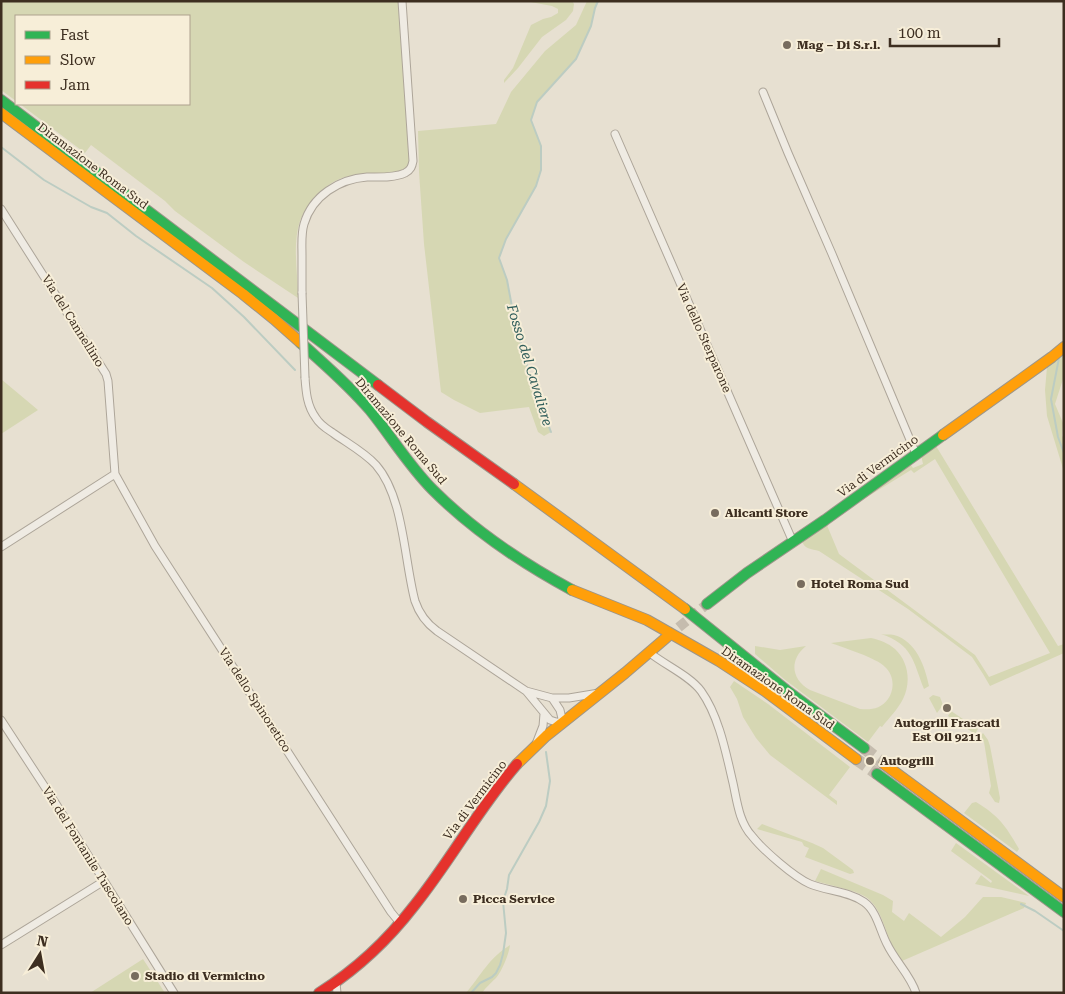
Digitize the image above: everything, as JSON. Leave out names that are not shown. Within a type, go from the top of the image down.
[{"type":"main road","name":"Diramazione Roma Sud","points":[[1,100],[427,422],[701,621],[786,690],[864,748]]},
{"type":"main road","name":"Diramazione Roma Sud","points":[[1,113],[266,312],[350,388],[433,490],[492,540],[558,584],[647,620],[719,661],[758,686],[856,758]]},
{"type":"main road","name":"Via di Vermicino","points":[[707,604],[747,573],[1064,347]]},
{"type":"main road","name":"Via di Vermicino","points":[[319,993],[336,988],[366,960],[400,923],[426,892],[465,832],[514,767],[536,745],[602,693],[667,637]]},
{"type":"main road","points":[[884,764],[1064,896]]},
{"type":"main road","points":[[877,774],[1064,912]]},
{"type":"street","points":[[402,1],[412,166],[403,174],[362,178],[345,182],[317,200],[307,215],[302,230],[302,293],[307,395],[317,420],[362,453],[386,480],[397,512],[415,600],[424,619],[437,631],[526,691],[547,718],[553,722],[563,724],[561,712],[552,698]]},
{"type":"street","points":[[763,92],[916,454]]},
{"type":"street","name":"Via dello Sterparone","points":[[615,134],[793,542]]},
{"type":"street","name":"Via del Cannellino","points":[[1,208],[107,376],[115,474]]},
{"type":"street","points":[[1,547],[115,474]]},
{"type":"street","name":"Via dello Spinoretico","points":[[115,474],[155,546],[391,912],[400,923]]},
{"type":"street","points":[[650,653],[696,685],[707,701],[724,744],[741,817],[750,835],[800,878],[813,885],[854,897],[866,904],[877,920],[889,949],[916,993]]},
{"type":"street","points":[[526,691],[552,698],[569,698],[602,693]]},
{"type":"street","points":[[536,745],[543,726],[544,714]]},
{"type":"street","name":"Via del Fontanile Tuscolano","points":[[1,720],[174,993]]},
{"type":"street","points":[[1,945],[104,881]]},
{"type":"green space","points":[[1,1],[398,1],[410,157],[406,168],[401,171],[342,178],[328,185],[311,201],[300,221],[296,240],[298,298],[244,262],[175,211],[165,201],[91,145],[85,153],[21,105],[190,105],[190,15],[15,15],[15,100],[1,90]]},
{"type":"green space","points":[[525,1],[572,1],[574,4],[573,11],[566,20],[542,37],[504,83],[504,80],[513,68],[531,25],[558,13],[558,9],[552,6]]},
{"type":"green space","points":[[587,1],[598,1],[591,26],[576,59],[537,102],[531,120],[541,146],[541,170],[536,186],[506,239],[499,258],[507,280],[513,312],[530,377],[551,432],[544,436],[538,432],[529,407],[480,413],[441,392],[424,244],[418,131],[496,124],[511,92],[545,51],[576,25]]},
{"type":"green space","points":[[1064,355],[1064,376],[1055,404],[1063,423],[1064,472],[1047,416],[1045,390],[1047,367]]},
{"type":"green space","points":[[1,379],[38,410],[1,434]]},
{"type":"green space","points":[[936,446],[1058,646],[1064,644],[1064,653],[990,686],[972,657],[908,609],[819,551],[806,547],[802,540],[826,523],[839,554],[975,655],[989,677],[1050,653],[935,459],[914,473],[911,470],[833,518],[910,464],[913,468],[923,464],[921,455]]},
{"type":"green space","points":[[881,634],[902,638],[914,648],[925,670],[929,686],[924,689],[914,662],[906,649],[892,638]]},
{"type":"green space","points":[[871,638],[887,643],[900,654],[906,666],[908,680],[906,693],[901,703],[868,742],[784,679],[755,654],[755,646],[780,650],[806,646],[797,657],[794,669],[804,686],[860,709],[872,709],[882,705],[892,691],[892,678],[888,670],[875,660],[831,643]]},
{"type":"green space","points":[[734,681],[768,704],[850,767],[829,795],[837,801],[837,805],[770,755],[756,738],[743,717],[737,699],[730,687]]},
{"type":"green space","points":[[933,695],[940,697],[943,705],[937,713],[929,698]]},
{"type":"green space","points":[[951,711],[978,729],[975,734],[948,716]]},
{"type":"green space","points":[[983,733],[990,746],[1000,798],[999,803],[995,802],[989,793],[991,786],[984,742],[979,738]]},
{"type":"green space","points":[[976,802],[991,812],[1001,822],[1019,849],[1017,852],[964,813],[972,803]]},
{"type":"green space","points":[[762,824],[823,848],[853,870],[854,873],[850,874],[805,857],[809,848],[804,846],[802,842],[757,829]]},
{"type":"green space","points":[[956,843],[1029,896],[975,884],[981,875],[991,883],[992,881],[951,851]]},
{"type":"green space","points":[[821,869],[883,895],[893,901],[892,912],[904,921],[909,913],[941,937],[965,917],[983,897],[1001,897],[1026,903],[1024,908],[902,961],[893,948],[876,907],[866,897],[855,892],[815,881]]},
{"type":"green space","points":[[510,945],[505,962],[496,978],[482,993],[466,993],[491,961]]},
{"type":"green space","name":"Stadio di Vermicino","points":[[143,959],[165,993],[90,993]]},
{"type":"waterway","name":"Fosso del Cavaliere","points":[[551,432],[530,377],[513,312],[507,280],[499,258],[506,239],[536,186],[541,170],[541,146],[531,120],[537,102],[576,59],[591,26],[598,1]]},
{"type":"waterway","points":[[1,147],[44,180],[91,207],[107,213],[136,236],[212,288],[244,317],[295,370]]},
{"type":"waterway","points":[[1059,358],[1051,399],[1058,437],[1064,453]]},
{"type":"waterway","points":[[471,993],[480,983],[492,977],[500,965],[506,933],[503,901],[509,875],[546,806],[550,781],[546,752]]},
{"type":"waterway","points":[[1021,904],[1035,911],[1064,931]]},
{"type":"tunnel","points":[[667,637],[707,604]]},
{"type":"tunnel","points":[[864,748],[884,764]]},
{"type":"tunnel","points":[[856,759],[877,774]]},
{"type":"traffic: fast","points":[[1,100],[378,385]]},
{"type":"traffic: fast","points":[[301,343],[337,375],[362,401],[416,471],[449,505],[499,545],[535,569],[572,590]]},
{"type":"traffic: fast","points":[[707,604],[747,573],[825,520],[943,435]]},
{"type":"traffic: fast","points":[[685,609],[786,690],[864,748]]},
{"type":"traffic: fast","points":[[877,774],[1064,912]]},
{"type":"traffic: slow","points":[[1,113],[243,294],[301,343]]},
{"type":"traffic: slow","points":[[943,435],[1064,347]]},
{"type":"traffic: slow","points":[[514,484],[685,609]]},
{"type":"traffic: slow","points":[[572,590],[647,620],[719,661],[765,691],[856,759]]},
{"type":"traffic: slow","points":[[517,764],[546,736],[667,637]]},
{"type":"traffic: slow","points":[[884,764],[1064,897]]},
{"type":"traffic: jam","points":[[378,385],[514,484]]},
{"type":"traffic: jam","points":[[319,993],[358,965],[404,919],[517,764]]},
{"type":"place","name":"Mag – Di S.r.l.","points":[[787,45]]},
{"type":"place","name":"Alicanti Store","points":[[715,513]]},
{"type":"place","name":"Hotel Roma Sud","points":[[801,584]]},
{"type":"place","name":"Autogrill Frascati Est Oil 9211","points":[[947,708]]},
{"type":"place","name":"Autogrill","points":[[870,761]]},
{"type":"place","name":"Picca Service","points":[[463,899]]},
{"type":"place","name":"Stadio di Vermicino","points":[[135,976]]}]
